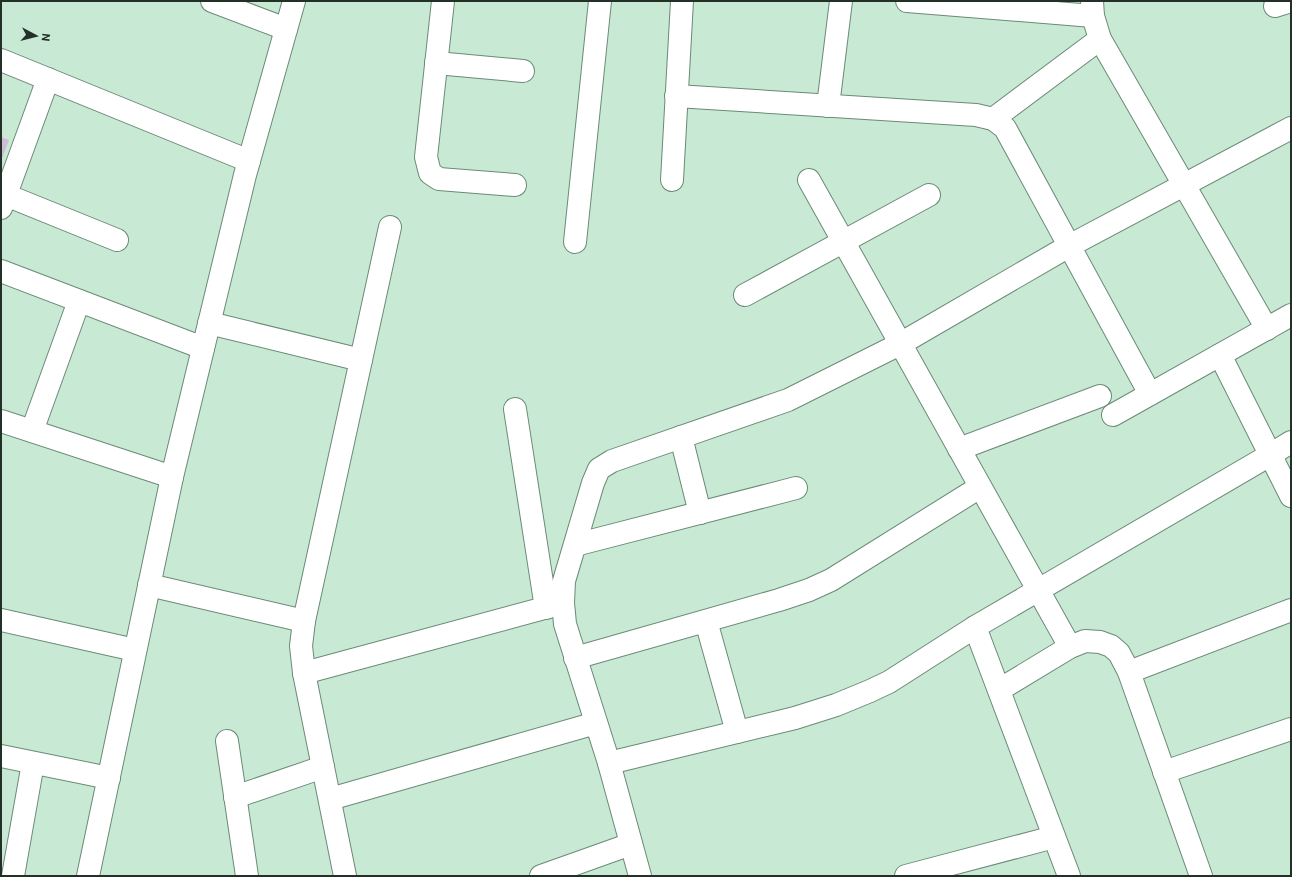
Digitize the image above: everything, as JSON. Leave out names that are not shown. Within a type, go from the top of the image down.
[{"type":"street","points":[[212,1],[286,29]]},
{"type":"street","points":[[88,876],[172,477],[249,160],[294,1]]},
{"type":"street","points":[[443,1],[426,157],[430,173],[439,179],[515,185]]},
{"type":"street","points":[[575,242],[600,1]]},
{"type":"street","points":[[672,180],[682,1]]},
{"type":"street","points":[[828,106],[841,1]]},
{"type":"street","points":[[907,1],[1092,9],[1100,39],[1267,329]]},
{"type":"street","points":[[993,119],[1100,39]]},
{"type":"street","points":[[1,60],[249,160]]},
{"type":"street","points":[[436,63],[523,71]]},
{"type":"street","points":[[48,80],[3,199],[117,240]]},
{"type":"street","points":[[676,96],[976,115],[993,119],[1005,128],[1150,394]]},
{"type":"street","points":[[554,606],[564,580],[593,483],[599,469],[612,461],[788,400],[900,344],[1069,246],[1291,128]]},
{"type":"street","points":[[809,180],[1070,647]]},
{"type":"street","points":[[745,295],[929,194]]},
{"type":"street","points":[[345,876],[304,673],[301,646],[304,621],[390,227]]},
{"type":"street","points":[[1,271],[203,348]]},
{"type":"street","points":[[32,431],[79,300]]},
{"type":"street","points":[[1112,415],[1291,315]]},
{"type":"street","points":[[209,323],[361,360]]},
{"type":"street","points":[[1220,355],[1291,496]]},
{"type":"street","points":[[959,449],[1100,396]]},
{"type":"street","points":[[515,409],[554,606],[565,624],[609,763],[640,876]]},
{"type":"street","points":[[1,421],[172,477]]},
{"type":"street","points":[[681,437],[700,513]]},
{"type":"street","points":[[609,763],[795,718],[836,706],[870,691],[888,682],[975,627],[1291,442]]},
{"type":"street","points":[[575,658],[779,600],[809,590],[831,580],[980,486]]},
{"type":"street","points":[[575,545],[796,488]]},
{"type":"street","points":[[149,585],[304,621]]},
{"type":"street","points":[[304,673],[554,606]]},
{"type":"street","points":[[1129,672],[1291,610]]},
{"type":"street","points":[[1,620],[136,650]]},
{"type":"street","points":[[706,621],[737,732]]},
{"type":"street","points":[[975,627],[1069,876]]},
{"type":"street","points":[[999,690],[1070,647],[1085,641],[1100,642],[1111,646],[1119,653],[1129,672],[1201,876]]},
{"type":"street","points":[[330,799],[596,724]]},
{"type":"street","points":[[1164,772],[1291,729]]},
{"type":"street","points":[[227,741],[247,876]]},
{"type":"street","points":[[1,756],[109,778]]},
{"type":"street","points":[[13,876],[33,763]]},
{"type":"street","points":[[235,797],[323,767]]},
{"type":"street","points":[[906,876],[1054,838]]},
{"type":"street","points":[[541,876],[631,844]]},
{"type":"building","points":[[1,137],[9,140],[1,161]]}]
